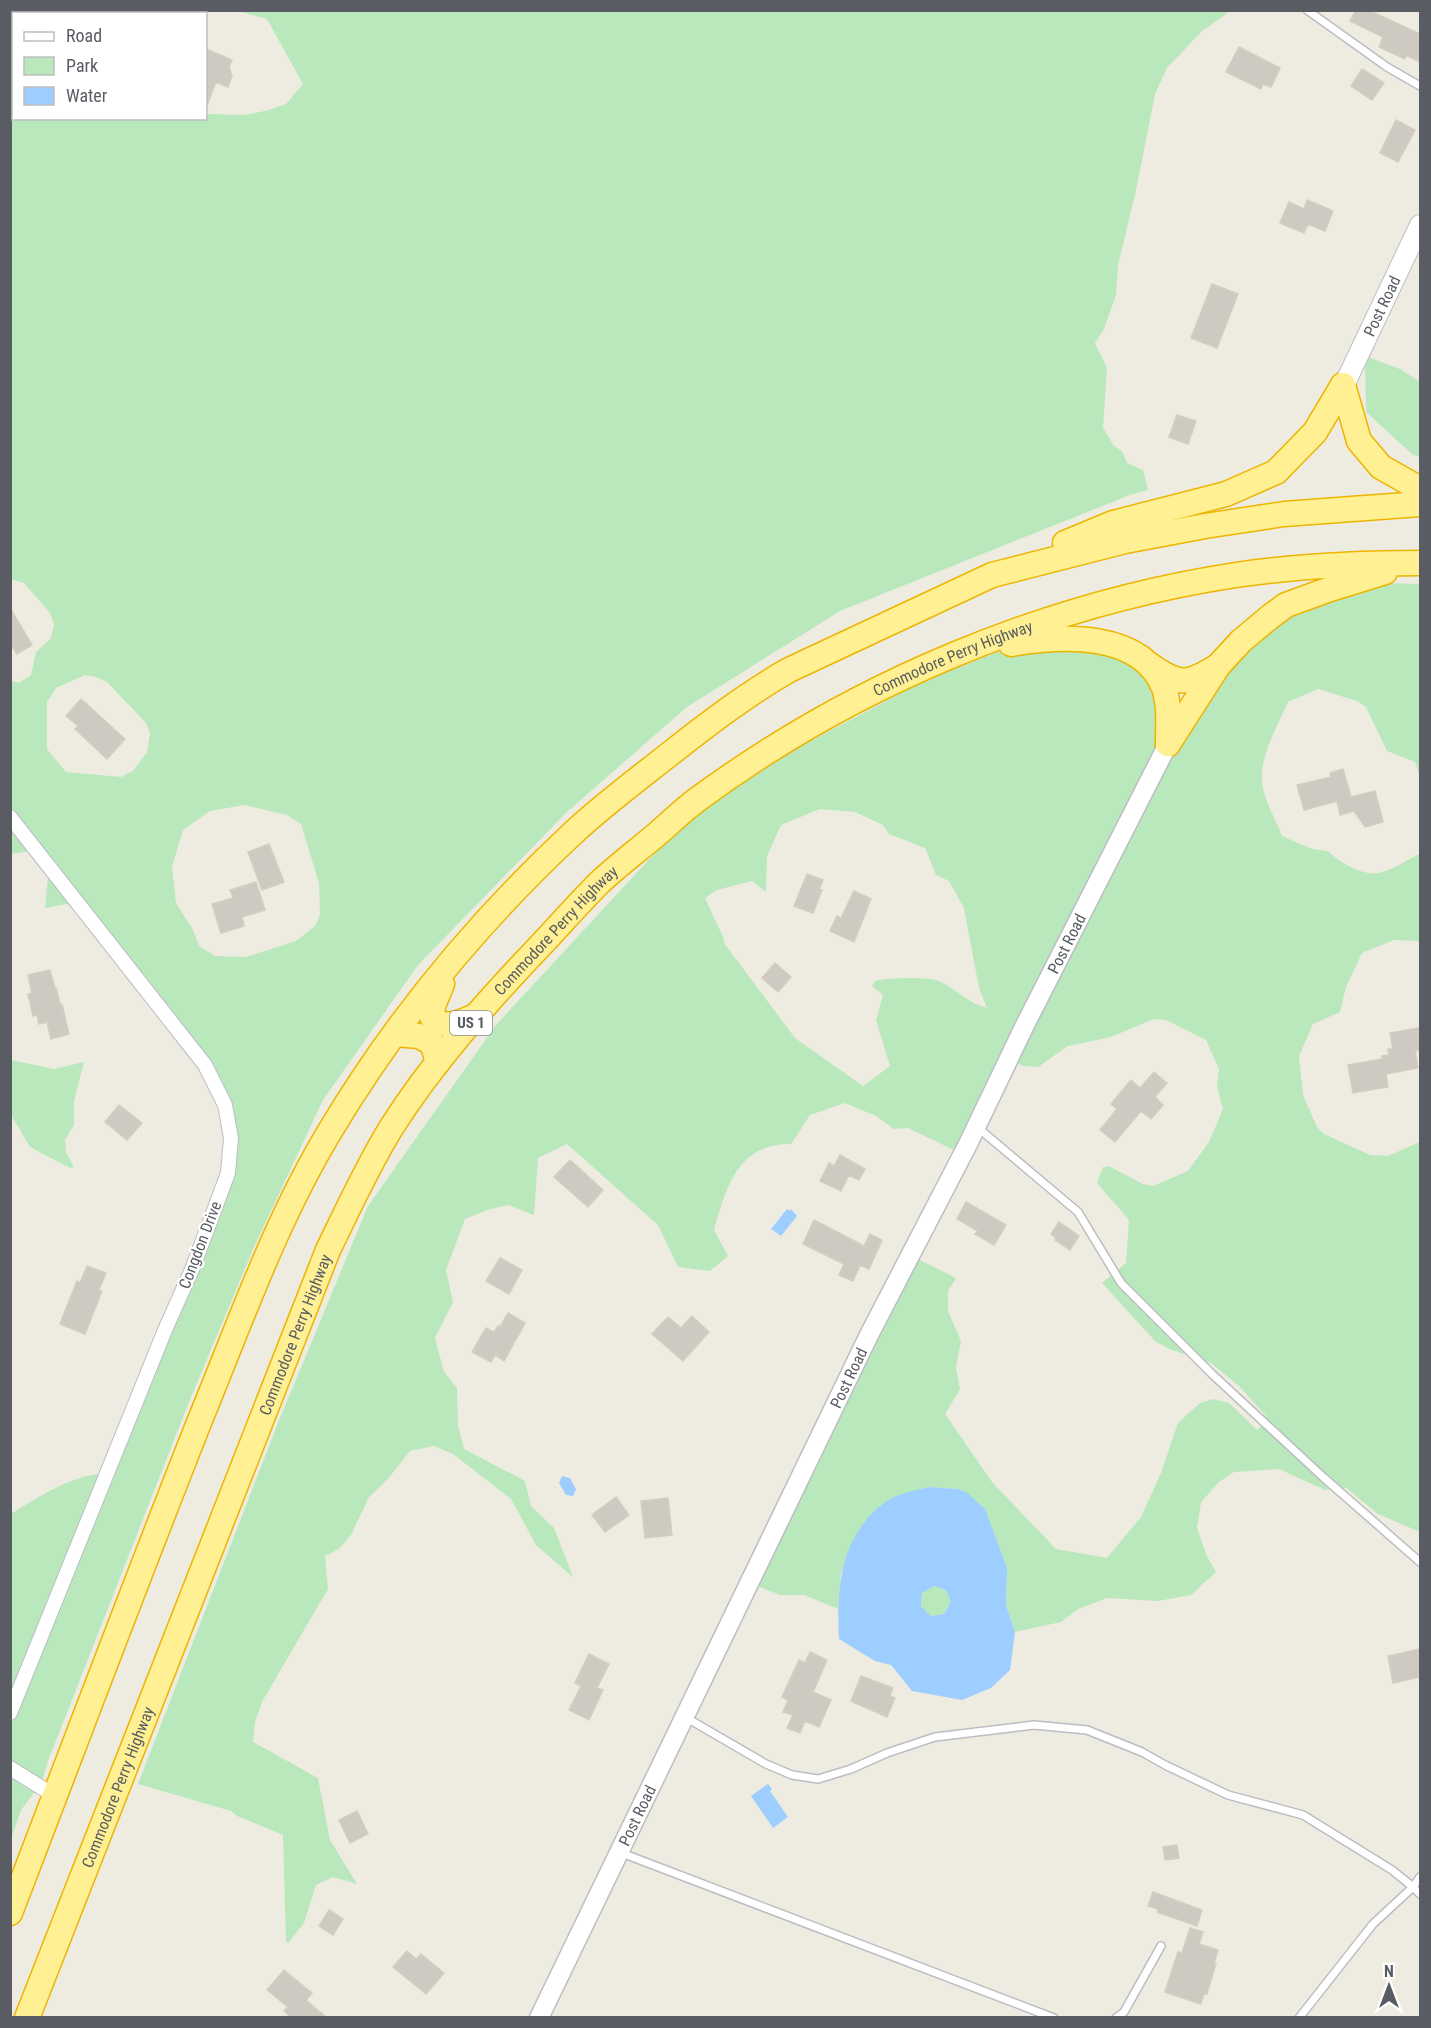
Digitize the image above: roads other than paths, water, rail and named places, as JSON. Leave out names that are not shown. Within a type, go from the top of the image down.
[{"type":"highway","points":[[1342,385],[1359,441],[1374,462],[1401,480],[1420,489]]},
{"type":"highway","points":[[10,1913],[187,1454],[276,1234],[328,1134],[367,1073],[447,968],[515,889],[574,832],[616,796],[738,701],[789,670],[1007,566],[1113,523],[1226,494],[1276,472],[1315,432],[1342,385]]},
{"type":"highway","points":[[992,575],[1125,541],[1205,526],[1284,514],[1420,504]]},
{"type":"highway","name":"Commodore Perry Highway","points":[[27,2018],[328,1250],[359,1185],[391,1127],[438,1062],[599,883],[696,800],[763,755],[824,719],[924,667],[1011,632],[1082,610],[1160,590],[1238,575],[1362,563],[1420,564]]},
{"type":"highway","points":[[1168,744],[1218,666],[1241,641],[1286,605],[1380,573],[1420,564]]},
{"type":"highway","points":[[924,667],[1000,646],[1037,639],[1100,641],[1137,655],[1169,678],[1186,681],[1198,678],[1218,666]]},
{"type":"highway","points":[[1150,665],[1165,690],[1168,744]]},
{"type":"highway","points":[[447,968],[433,1006],[432,1017],[442,1025],[452,1025],[478,1015]]},
{"type":"highway","points":[[395,1034],[419,1036],[432,1043],[438,1062]]},
{"type":"main road","name":"Post Road","points":[[1342,385],[1347,379],[1420,225]]},
{"type":"street","name":"Post Road","points":[[540,2018],[864,1345],[1168,744]]},
{"type":"street","name":"Congdon Drive","points":[[10,817],[206,1065],[225,1105],[231,1138],[228,1173],[193,1267],[165,1330],[10,1713]]},
{"type":"street","points":[[10,1768],[55,1796]]},
{"type":"lane","points":[[1307,10],[1387,67],[1420,86]]},
{"type":"lane","points":[[976,1126],[1077,1212],[1121,1283],[1212,1374],[1323,1477],[1420,1562]]},
{"type":"lane","points":[[685,1717],[766,1764],[792,1774],[818,1779],[935,1737],[1034,1725],[1087,1730],[1142,1752],[1228,1794],[1303,1815],[1392,1870],[1420,1894]]},
{"type":"lane","points":[[619,1852],[1054,2018]]},
{"type":"lane","points":[[1299,2018],[1373,1924],[1413,1887],[1420,1877]]},
{"type":"lane","points":[[1116,2018],[1124,2012],[1161,1946]]},
{"type":"water","points":[[787,1209],[790,1211],[791,1209],[797,1216],[781,1236],[771,1229]]},
{"type":"water","points":[[562,1476],[570,1478],[576,1489],[573,1496],[566,1495],[559,1483]]},
{"type":"water","points":[[929,1487],[958,1489],[966,1492],[985,1509],[1007,1568],[1006,1605],[1015,1632],[1010,1670],[991,1688],[962,1700],[912,1691],[891,1665],[875,1661],[839,1639],[841,1579],[845,1561],[861,1527],[890,1499]],"holes":[[[934,1586],[946,1590],[951,1602],[944,1614],[931,1616],[921,1606],[922,1593]]]},
{"type":"water","points":[[768,1784],[772,1789],[770,1791],[788,1817],[773,1828],[751,1796]]}]
